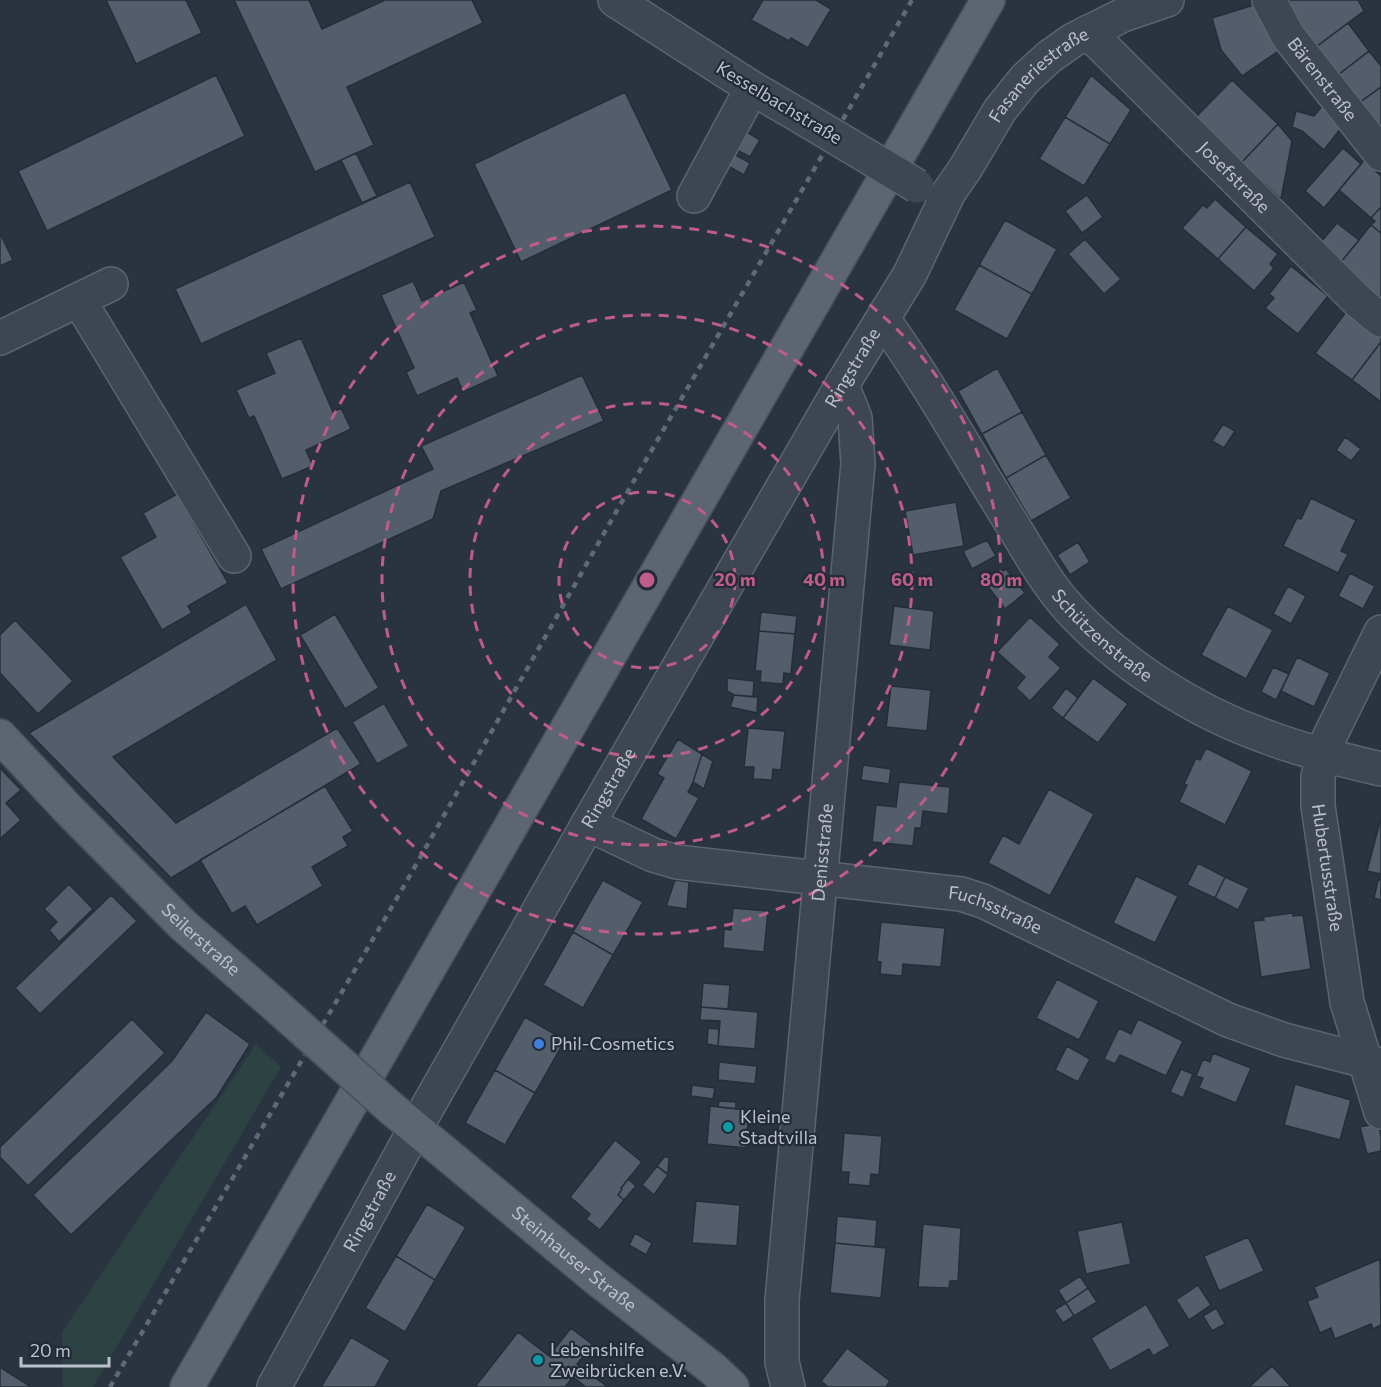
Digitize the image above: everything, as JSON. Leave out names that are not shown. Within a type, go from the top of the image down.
[{"type":"main road","points":[[187,1387],[988,0]]},
{"type":"main road","name":"Seilerstraße","points":[[0,736],[68,809],[183,925],[404,1119]]},
{"type":"main road","name":"Steinhauser Straße","points":[[404,1119],[597,1279],[713,1369],[732,1387]]},
{"type":"street","name":"Kesselbachstraße","points":[[615,0],[752,88],[917,186],[930,191],[948,192]]},
{"type":"street","name":"Fasaneriestraße","points":[[948,192],[965,169],[1000,110],[1025,79],[1049,57],[1088,32],[1123,15],[1167,0]]},
{"type":"street","name":"Bärenstraße","points":[[1269,0],[1288,36],[1381,154]]},
{"type":"street","name":"Josefstraße","points":[[1088,32],[1359,302],[1381,320]]},
{"type":"street","points":[[694,196],[752,88]]},
{"type":"street","name":"Ringstraße","points":[[274,1387],[404,1119],[588,824],[842,385],[910,274],[948,192]]},
{"type":"street","points":[[0,338],[111,284]]},
{"type":"street","points":[[79,300],[234,556]]},
{"type":"street","name":"Schützenstraße","points":[[884,319],[927,384],[1042,571],[1066,605],[1102,642],[1162,685],[1214,715],[1265,737],[1322,755],[1381,769]]},
{"type":"street","name":"Denisstraße","points":[[788,1387],[782,1362],[781,1322],[858,464],[855,418],[842,385]]},
{"type":"street","name":"Hubertusstraße","points":[[1381,632],[1328,740],[1318,776],[1318,806],[1347,1002],[1373,1063],[1381,1112]]},
{"type":"street","name":"Fuchsstraße","points":[[588,824],[652,855],[677,862],[961,894],[983,901],[1228,1020],[1284,1041],[1373,1063]]},
{"type":"green space","points":[[256,1044],[281,1067],[93,1387],[63,1387],[62,1332]]},
{"type":"building","points":[[106,0],[186,0],[202,33],[136,64]]},
{"type":"building","points":[[234,0],[309,0],[322,29],[385,0],[472,0],[483,23],[347,87],[374,145],[315,172]]},
{"type":"building","points":[[763,0],[816,0],[831,9],[808,48],[791,38],[789,41],[751,20]]},
{"type":"building","points":[[1289,0],[1358,0],[1364,11],[1316,47],[1294,17]]},
{"type":"building","points":[[1257,4],[1280,50],[1242,76],[1221,50],[1212,18]]},
{"type":"building","points":[[1348,23],[1369,51],[1338,75],[1316,47]]},
{"type":"building","points":[[1369,51],[1381,66],[1381,87],[1359,103],[1338,75]]},
{"type":"building","points":[[216,75],[245,136],[47,231],[18,171]]},
{"type":"building","points":[[1091,75],[1131,110],[1110,144],[1065,117]]},
{"type":"building","points":[[1232,80],[1278,124],[1242,162],[1196,117]]},
{"type":"building","points":[[1381,87],[1381,131],[1359,103]]},
{"type":"building","points":[[625,92],[672,190],[521,262],[474,164]]},
{"type":"building","points":[[1322,106],[1344,124],[1324,150],[1302,131],[1292,127],[1296,111],[1314,116]]},
{"type":"building","points":[[1065,117],[1110,144],[1084,186],[1039,159]]},
{"type":"building","points":[[1278,124],[1292,141],[1281,199],[1242,162]]},
{"type":"building","points":[[747,132],[760,140],[750,157],[737,150]]},
{"type":"building","points":[[1343,148],[1361,164],[1324,208],[1305,191]]},
{"type":"building","points":[[356,153],[377,196],[362,203],[341,160]]},
{"type":"building","points":[[734,154],[750,163],[744,175],[728,166]]},
{"type":"building","points":[[1364,160],[1381,176],[1381,207],[1371,218],[1339,190]]},
{"type":"building","points":[[410,182],[435,237],[201,344],[175,289]]},
{"type":"building","points":[[1087,195],[1103,217],[1082,233],[1065,211]]},
{"type":"building","points":[[1215,199],[1246,227],[1218,259],[1182,228],[1203,205],[1207,208]]},
{"type":"building","points":[[1381,207],[1381,233],[1371,225],[1375,221],[1371,218]]},
{"type":"building","points":[[1005,220],[1057,249],[1032,294],[979,265]]},
{"type":"building","points":[[1337,223],[1359,240],[1337,267],[1315,249]]},
{"type":"building","points":[[1371,225],[1381,233],[1381,303],[1337,267]]},
{"type":"building","points":[[1246,227],[1278,254],[1270,264],[1274,268],[1254,291],[1218,259]]},
{"type":"building","points":[[0,233],[13,260],[0,266]]},
{"type":"building","points":[[1085,239],[1121,279],[1104,294],[1068,254]]},
{"type":"building","points":[[979,265],[1032,294],[1007,339],[954,310]]},
{"type":"building","points":[[1291,266],[1328,296],[1298,334],[1265,308],[1274,298],[1269,294]]},
{"type":"building","points":[[413,281],[422,301],[464,282],[477,310],[470,313],[498,376],[463,392],[457,378],[417,396],[406,372],[414,368],[381,295]]},
{"type":"building","points":[[1346,312],[1381,338],[1381,342],[1352,380],[1315,353]]},
{"type":"building","points":[[301,338],[333,412],[341,408],[351,429],[306,450],[313,466],[282,479],[254,416],[249,418],[236,390],[275,373],[266,353]]},
{"type":"building","points":[[1381,342],[1381,402],[1352,380]]},
{"type":"building","points":[[997,368],[1022,412],[982,434],[958,391]]},
{"type":"building","points":[[582,375],[604,421],[441,491],[433,519],[281,589],[261,549],[433,469],[421,446]]},
{"type":"building","points":[[1022,412],[1046,455],[1006,478],[982,434]]},
{"type":"building","points":[[1223,424],[1235,431],[1224,448],[1212,441]]},
{"type":"building","points":[[1345,437],[1361,449],[1351,461],[1336,450]]},
{"type":"building","points":[[1046,455],[1071,498],[1031,521],[1006,478]]},
{"type":"building","points":[[177,494],[228,583],[188,606],[192,613],[162,630],[120,557],[156,537],[143,513]]},
{"type":"building","points":[[1311,498],[1356,520],[1341,551],[1348,554],[1338,573],[1283,546],[1297,518],[1301,519]]},
{"type":"building","points":[[956,502],[964,546],[913,555],[905,511]]},
{"type":"building","points":[[987,540],[996,556],[972,569],[963,551]]},
{"type":"building","points":[[1078,542],[1090,562],[1070,575],[1057,555]]},
{"type":"building","points":[[1006,569],[1025,593],[1005,609],[986,584]]},
{"type":"building","points":[[1350,573],[1375,586],[1363,609],[1338,596]]},
{"type":"building","points":[[1288,586],[1306,596],[1291,624],[1273,614]]},
{"type":"building","points":[[246,604],[277,660],[113,757],[176,823],[337,728],[361,764],[171,878],[29,733]]},
{"type":"building","points":[[894,606],[934,611],[930,650],[889,645]]},
{"type":"building","points":[[1228,606],[1273,630],[1246,679],[1201,655]]},
{"type":"building","points":[[761,612],[797,616],[795,634],[759,631]]},
{"type":"building","points":[[335,614],[379,688],[345,709],[300,635]]},
{"type":"building","points":[[1030,617],[1060,644],[1049,657],[1061,668],[1030,701],[1016,688],[1025,677],[997,652]]},
{"type":"building","points":[[15,620],[73,681],[38,714],[0,673],[0,635]]},
{"type":"building","points":[[759,631],[795,634],[791,674],[784,673],[783,684],[760,682],[761,671],[755,671]]},
{"type":"building","points":[[1297,657],[1330,673],[1314,707],[1281,691]]},
{"type":"building","points":[[1273,667],[1289,674],[1276,700],[1261,692]]},
{"type":"building","points":[[727,678],[754,681],[753,697],[734,695],[727,691]]},
{"type":"building","points":[[1093,678],[1128,704],[1098,743],[1063,718]]},
{"type":"building","points":[[891,686],[931,690],[927,731],[886,727]]},
{"type":"building","points":[[1066,688],[1078,698],[1063,718],[1051,708]]},
{"type":"building","points":[[734,695],[758,697],[757,713],[730,707]]},
{"type":"building","points":[[384,703],[409,746],[377,764],[352,722]]},
{"type":"building","points":[[748,728],[785,731],[781,770],[773,769],[772,780],[753,779],[754,767],[744,767]]},
{"type":"building","points":[[678,739],[702,754],[688,792],[699,798],[676,839],[641,819],[664,778],[657,774]]},
{"type":"building","points":[[1206,748],[1252,771],[1225,825],[1179,802],[1187,785],[1184,784],[1196,758],[1200,760]]},
{"type":"building","points":[[702,754],[713,761],[704,789],[693,782]]},
{"type":"building","points":[[863,765],[891,769],[889,784],[861,780]]},
{"type":"building","points":[[0,768],[21,790],[6,803],[21,820],[0,839]]},
{"type":"building","points":[[899,782],[950,787],[948,814],[923,811],[921,828],[915,828],[913,846],[872,842],[876,805],[896,807]]},
{"type":"building","points":[[325,786],[353,831],[343,837],[348,846],[312,867],[323,886],[257,925],[245,906],[232,914],[200,860]]},
{"type":"building","points":[[1049,789],[1094,814],[1050,896],[988,863],[1003,835],[1019,844]]},
{"type":"building","points":[[1381,818],[1381,874],[1367,871]]},
{"type":"building","points":[[1198,863],[1225,877],[1215,898],[1187,885]]},
{"type":"building","points":[[1136,876],[1178,896],[1155,943],[1113,923]]},
{"type":"building","points":[[1225,877],[1249,888],[1238,910],[1215,898]]},
{"type":"building","points":[[603,880],[643,902],[613,955],[573,932]]},
{"type":"building","points":[[675,880],[689,882],[687,909],[666,906]]},
{"type":"building","points":[[1378,880],[1381,880],[1381,900],[1374,898]]},
{"type":"building","points":[[69,884],[93,909],[59,942],[49,930],[57,922],[44,909]]},
{"type":"building","points":[[111,895],[137,921],[40,1014],[15,988]]},
{"type":"building","points":[[733,908],[768,911],[764,952],[723,948],[724,929],[731,930]]},
{"type":"building","points":[[1293,913],[1293,916],[1303,915],[1311,969],[1261,977],[1253,921],[1264,920],[1263,917]]},
{"type":"building","points":[[881,922],[945,928],[941,967],[903,964],[902,976],[880,974],[881,962],[877,961]]},
{"type":"building","points":[[573,932],[613,955],[583,1008],[543,985]]},
{"type":"building","points":[[1057,979],[1099,1001],[1079,1040],[1036,1018]]},
{"type":"building","points":[[703,983],[730,985],[728,1009],[701,1007]]},
{"type":"building","points":[[701,1007],[758,1012],[755,1049],[718,1046],[720,1021],[700,1020]]},
{"type":"building","points":[[206,1012],[250,1044],[217,1097],[71,1235],[33,1195],[172,1061]]},
{"type":"building","points":[[525,1017],[565,1040],[535,1093],[495,1070]]},
{"type":"building","points":[[132,1019],[165,1053],[28,1186],[0,1157],[0,1147]]},
{"type":"building","points":[[1138,1019],[1183,1041],[1166,1076],[1120,1055],[1115,1064],[1104,1059],[1119,1028],[1131,1034]]},
{"type":"building","points":[[708,1028],[719,1029],[718,1046],[707,1044]]},
{"type":"building","points":[[1067,1046],[1090,1059],[1078,1082],[1055,1070]]},
{"type":"building","points":[[1213,1053],[1251,1068],[1236,1103],[1199,1088],[1203,1078],[1196,1076],[1203,1059],[1210,1062]]},
{"type":"building","points":[[719,1062],[757,1066],[755,1084],[718,1080]]},
{"type":"building","points":[[1181,1069],[1193,1074],[1183,1098],[1170,1092]]},
{"type":"building","points":[[495,1070],[535,1093],[505,1145],[465,1123]]},
{"type":"building","points":[[1295,1084],[1351,1100],[1340,1140],[1284,1125]]},
{"type":"building","points":[[692,1085],[715,1088],[713,1099],[691,1096]]},
{"type":"building","points":[[719,1101],[736,1102],[736,1109],[718,1107]]},
{"type":"building","name":"Kleine Stadtvilla","points":[[710,1106],[749,1110],[746,1148],[707,1144]]},
{"type":"building","points":[[1378,1123],[1381,1151],[1367,1154],[1360,1127]]},
{"type":"building","points":[[844,1133],[882,1136],[879,1175],[871,1174],[870,1186],[848,1184],[849,1172],[841,1172]]},
{"type":"building","points":[[615,1140],[642,1162],[621,1188],[618,1195],[624,1200],[600,1230],[586,1219],[590,1214],[570,1197]]},
{"type":"building","points":[[664,1157],[669,1157],[668,1174],[657,1166]]},
{"type":"building","points":[[657,1166],[668,1175],[654,1195],[642,1185]]},
{"type":"building","points":[[628,1179],[636,1186],[624,1200],[618,1195]]},
{"type":"building","points":[[696,1201],[740,1205],[737,1246],[692,1243]]},
{"type":"building","points":[[427,1204],[466,1227],[435,1280],[396,1256]]},
{"type":"building","points":[[837,1216],[877,1220],[875,1247],[835,1243]]},
{"type":"building","points":[[1122,1222],[1131,1264],[1086,1274],[1077,1231]]},
{"type":"building","points":[[923,1224],[961,1228],[958,1281],[950,1281],[949,1288],[918,1287]]},
{"type":"building","points":[[635,1233],[652,1243],[646,1255],[629,1245]]},
{"type":"building","points":[[1248,1237],[1264,1271],[1219,1291],[1204,1256]]},
{"type":"building","points":[[835,1243],[886,1248],[881,1298],[830,1293]]},
{"type":"building","points":[[396,1256],[435,1280],[405,1332],[365,1308]]},
{"type":"building","points":[[1380,1259],[1381,1325],[1373,1329],[1371,1324],[1335,1339],[1331,1328],[1320,1333],[1307,1301],[1318,1297],[1314,1287]]},
{"type":"building","points":[[1080,1276],[1088,1288],[1066,1303],[1058,1290]]},
{"type":"building","points":[[1198,1285],[1211,1305],[1189,1320],[1176,1300]]},
{"type":"building","points":[[1088,1288],[1097,1302],[1074,1316],[1066,1303]]},
{"type":"building","points":[[1066,1303],[1074,1316],[1063,1323],[1054,1310]]},
{"type":"building","points":[[1146,1304],[1170,1346],[1153,1356],[1149,1349],[1110,1371],[1091,1338]]},
{"type":"building","points":[[1216,1308],[1225,1324],[1212,1331],[1203,1316]]},
{"type":"building","name":"Lebenshilfe Zweibrücken e.V.","points":[[571,1328],[593,1345],[577,1364],[608,1387],[586,1387],[573,1377],[565,1387],[475,1387],[518,1332],[549,1356]]},
{"type":"building","points":[[351,1337],[390,1360],[375,1387],[321,1387]]},
{"type":"building","points":[[847,1348],[890,1381],[886,1387],[828,1387],[821,1381]]},
{"type":"building","points":[[1272,1366],[1291,1387],[1249,1387]]},
{"type":"building","points":[[0,1367],[31,1387],[0,1387]]},
{"type":"railway","points":[[110,1387],[400,893],[624,498],[912,0]]},
{"type":"place","name":"Phil-Cosmetics","points":[[539,1044]]},
{"type":"place","name":"Kleine Stadtvilla","points":[[728,1127]]},
{"type":"place","name":"Lebenshilfe Zweibrücken e.V.","points":[[538,1360]]}]
